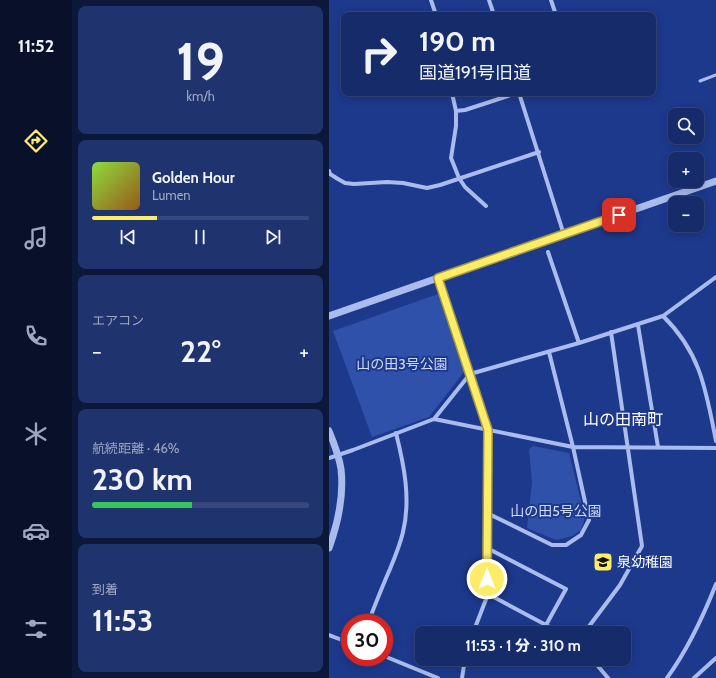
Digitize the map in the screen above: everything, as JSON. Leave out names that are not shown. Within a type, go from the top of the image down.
[{"type":"street","points":[[431,0],[435,12]]},
{"type":"street","points":[[489,0],[493,12]]},
{"type":"street","points":[[551,0],[555,12]]},
{"type":"street","points":[[452,96],[455,111],[455,126],[451,158],[459,178],[465,187],[486,206]]},
{"type":"street","points":[[455,111],[465,110],[509,96]]},
{"type":"street","points":[[519,96],[539,152],[564,235]]},
{"type":"street","points":[[329,171],[338,180],[345,183],[354,184],[387,182],[403,183],[427,188],[539,152]]},
{"type":"street","points":[[329,316],[716,181]]},
{"type":"street","points":[[548,252],[579,343]]},
{"type":"street","points":[[329,458],[434,419],[470,374],[579,343],[663,316],[716,276]]},
{"type":"street","points":[[438,278],[488,430],[487,594],[476,626]]},
{"type":"street","points":[[663,316],[682,337],[690,350],[701,375],[716,441]]},
{"type":"street","points":[[638,325],[658,447]]},
{"type":"street","points":[[589,626],[620,585],[642,546],[611,332]]},
{"type":"street","points":[[487,513],[553,545],[566,545],[581,535],[589,520],[549,352]]},
{"type":"street","points":[[434,419],[573,448],[716,448]]},
{"type":"street","points":[[329,431],[338,454],[341,469],[342,491],[335,529],[329,548]]},
{"type":"street","points":[[372,614],[403,533],[406,514],[406,487],[396,433]]},
{"type":"street","points":[[487,548],[566,589],[546,625],[487,594]]},
{"type":"street","points":[[667,678],[689,643],[705,612],[716,584]]},
{"type":"street","points":[[329,635],[341,640]]},
{"type":"street","points":[[694,678],[716,658]]},
{"type":"street","points":[[393,660],[438,678]]},
{"type":"street","points":[[462,678],[464,666]]},
{"type":"street","points":[[598,666],[608,678]]},
{"type":"lane","points":[[699,81],[716,75]]},
{"type":"green space","name":"山の田3号公園","points":[[438,294],[464,372],[429,417],[372,437],[333,331]]},
{"type":"green space","name":"山の田5号公園","points":[[533,446],[569,453],[585,517],[581,530],[572,536],[556,540],[527,528],[532,483],[529,449]]},
{"type":"place","name":"泉幼稚園","points":[[603,562]]},
{"type":"district","name":"山の田南町","points":[[623,419]]},
{"type":"route","points":[[487,579],[488,430],[438,278],[619,215]]}]
